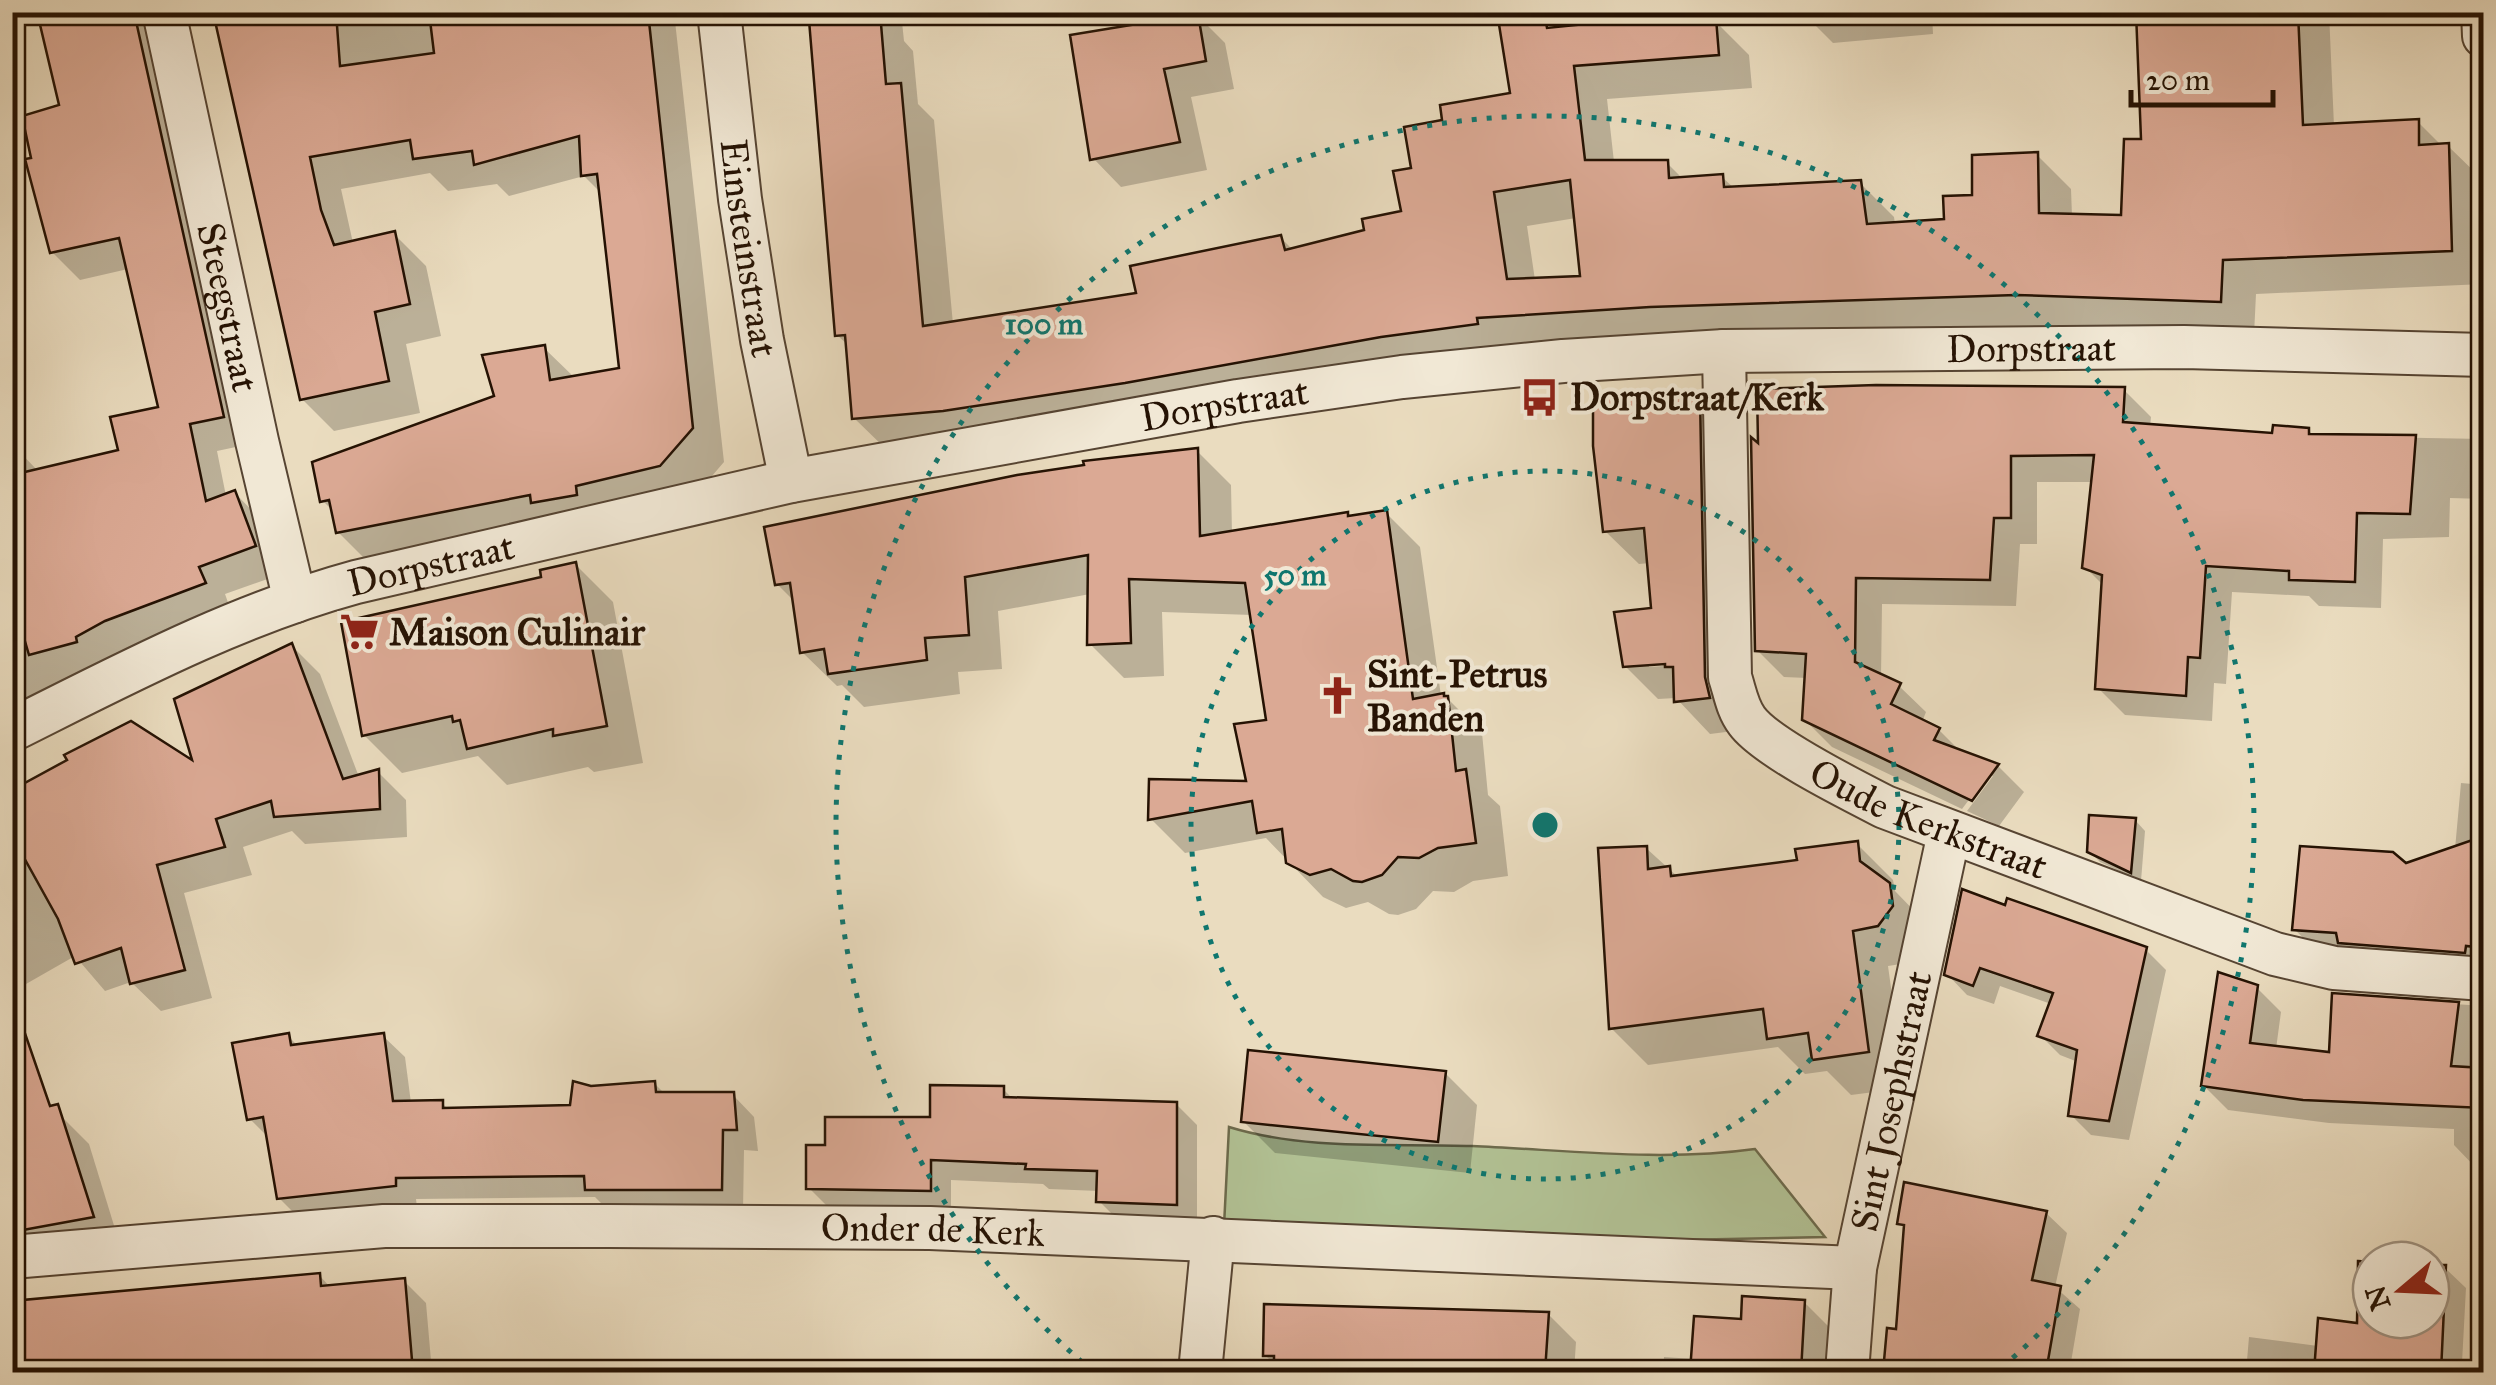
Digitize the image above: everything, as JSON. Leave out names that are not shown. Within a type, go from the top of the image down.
[{"type":"street","name":"Steegstraat","points":[[164,12],[256,441],[295,601]]},
{"type":"street","name":"Einsteinstraat","points":[[719,12],[754,287],[791,481]]},
{"type":"street","points":[[2483,12],[2484,36]]},
{"type":"street","name":"Dorpstraat","points":[[12,730],[168,652],[295,601],[463,555],[791,481],[1314,389],[1563,361],[1724,350],[2184,347],[2484,356]]},
{"type":"street","name":"Oude Kerkstraat","points":[[1724,350],[1730,677],[1743,716],[1753,728],[1885,807],[2303,962],[2484,979]]},
{"type":"street","name":"Sint Josephstraat","points":[[1847,1372],[1855,1268],[1949,833]]},
{"type":"street","name":"Onder de Kerk","points":[[12,1258],[384,1226],[930,1228],[1855,1268]]},
{"type":"street","points":[[1200,1372],[1213,1238]]},
{"type":"green space","points":[[1229,1127],[1319,1143],[1649,1155],[1755,1149],[1825,1237],[1626,1241],[1224,1226]]},
{"type":"building","points":[[37,12],[134,12],[224,417],[190,424],[206,501],[235,490],[256,546],[199,567],[206,583],[105,621],[76,637],[77,642],[29,655],[12,597],[12,475],[118,450],[110,417],[158,407],[119,238],[50,253],[25,159],[31,158],[22,116],[59,105]]},
{"type":"building","points":[[213,12],[336,12],[340,66],[434,53],[429,12],[648,12],[693,428],[660,466],[576,486],[577,495],[531,503],[530,495],[336,533],[329,500],[320,502],[312,462],[494,396],[482,355],[545,345],[550,380],[619,368],[597,174],[581,176],[579,136],[474,165],[472,151],[413,159],[410,140],[310,157],[321,210],[334,245],[395,231],[410,304],[375,312],[389,381],[300,400]]},
{"type":"building","points":[[811,12],[880,12],[886,84],[901,83],[923,326],[1136,293],[1130,266],[1281,235],[1285,250],[1364,230],[1362,219],[1401,211],[1393,171],[1411,168],[1404,127],[1442,120],[1440,105],[1510,93],[1497,12],[1544,12],[1547,28],[1685,14],[1685,20],[1716,18],[1719,55],[1574,66],[1585,160],[1668,160],[1669,178],[1723,174],[1724,187],[1861,180],[1867,224],[1944,219],[1943,196],[1972,195],[1972,155],[2038,152],[2039,213],[2121,215],[2124,139],[2141,139],[2136,12],[2298,12],[2303,125],[2419,119],[2419,145],[2449,143],[2452,251],[2223,260],[2221,302],[2016,295],[1650,307],[1477,318],[1478,324],[1381,337],[1125,383],[943,411],[852,419],[845,335],[835,336]],"holes":[[[1570,180],[1580,276],[1507,279],[1494,192]]]},
{"type":"building","points":[[1198,14],[1206,61],[1164,69],[1180,142],[1090,160],[1070,35]]},
{"type":"building","points":[[1876,385],[2125,387],[2123,422],[2272,433],[2273,425],[2309,428],[2309,434],[2416,435],[2410,514],[2357,513],[2355,582],[2289,580],[2289,571],[2206,566],[2200,658],[2188,657],[2186,696],[2095,689],[2102,575],[2082,568],[2094,455],[2011,456],[2011,518],[1994,518],[1990,580],[1856,578],[1855,662],[1901,683],[1891,704],[1940,728],[1934,740],[1999,764],[1972,801],[1802,720],[1806,654],[1755,651],[1751,437],[1758,443],[1757,389]]},
{"type":"building","points":[[1693,390],[1700,396],[1705,677],[1710,698],[1674,702],[1673,667],[1623,667],[1614,612],[1651,608],[1644,528],[1603,532],[1593,446],[1593,394]]},
{"type":"building","points":[[1198,448],[1200,536],[1348,512],[1348,516],[1387,510],[1413,699],[1444,693],[1448,696],[1456,771],[1466,769],[1476,843],[1438,848],[1419,858],[1398,857],[1382,875],[1362,882],[1331,869],[1310,875],[1286,863],[1282,829],[1257,833],[1252,801],[1148,820],[1149,779],[1246,781],[1234,724],[1266,720],[1245,583],[1129,579],[1131,643],[1087,645],[1088,555],[965,577],[969,635],[925,638],[927,660],[828,674],[824,649],[800,653],[790,583],[775,585],[764,527],[1084,465],[1083,461]]},
{"type":"building","points":[[576,562],[607,726],[553,736],[553,729],[467,749],[460,720],[453,722],[452,716],[362,736],[341,622],[541,577],[540,570]]},
{"type":"building","points":[[292,643],[343,779],[379,769],[380,809],[274,817],[271,801],[216,819],[225,847],[157,865],[185,970],[130,984],[121,948],[75,964],[58,919],[23,856],[12,862],[12,790],[67,760],[64,755],[131,721],[192,760],[174,699]]},
{"type":"building","points":[[2089,815],[2136,818],[2131,873],[2087,852]]},
{"type":"building","points":[[2484,836],[2484,948],[2466,946],[2465,953],[2338,943],[2336,933],[2292,930],[2300,846],[2393,852],[2406,863]]},
{"type":"building","points":[[1858,841],[1860,861],[1890,883],[1893,906],[1878,926],[1853,931],[1869,1052],[1812,1060],[1808,1033],[1767,1039],[1763,1009],[1609,1029],[1598,848],[1647,846],[1648,869],[1670,866],[1671,876],[1797,860],[1795,849]]},
{"type":"building","points":[[1962,889],[2005,905],[2007,898],[2147,947],[2109,1121],[2068,1116],[2077,1050],[2037,1036],[2053,993],[1980,968],[1973,986],[1944,975]]},
{"type":"building","points":[[2218,972],[2258,985],[2250,1043],[2329,1052],[2332,993],[2459,1002],[2451,1066],[2484,1068],[2484,1108],[2303,1100],[2201,1086]]},
{"type":"building","points":[[19,1016],[50,1106],[58,1104],[94,1217],[12,1232],[12,1017]]},
{"type":"building","points":[[289,1033],[291,1045],[384,1033],[393,1101],[443,1100],[443,1108],[570,1105],[573,1081],[591,1086],[655,1081],[656,1092],[734,1092],[737,1130],[723,1130],[722,1190],[585,1190],[584,1176],[396,1178],[396,1186],[277,1199],[263,1117],[247,1120],[232,1043]]},
{"type":"building","points":[[1248,1050],[1446,1071],[1438,1142],[1241,1122]]},
{"type":"building","points":[[930,1085],[1004,1086],[1004,1097],[1177,1102],[1177,1205],[1096,1202],[1097,1171],[1025,1169],[1026,1164],[931,1160],[931,1191],[806,1189],[806,1145],[825,1145],[825,1117],[930,1117]]},
{"type":"building","points":[[1904,1182],[2047,1211],[2032,1280],[2061,1286],[2046,1372],[1883,1372],[1887,1328],[1896,1329],[1904,1225],[1897,1224]]},
{"type":"building","points":[[320,1273],[321,1286],[405,1278],[413,1372],[93,1372],[93,1365],[12,1372],[12,1301]]},
{"type":"building","points":[[1742,1296],[1805,1300],[1801,1372],[1690,1372],[1694,1316],[1741,1319]]},
{"type":"building","points":[[1264,1304],[1549,1312],[1545,1372],[1274,1372],[1274,1356],[1263,1356]]},
{"type":"building","points":[[2318,1318],[2351,1322],[2351,1340],[2442,1340],[2441,1372],[2314,1372]]},
{"type":"place","name":"Dorpstraat/Kerk","points":[[1540,397]]},
{"type":"place","name":"Maison Culinair","points":[[359,632]]},
{"type":"place","name":"Sint-Petrus Banden","points":[[1337,696]]}]
